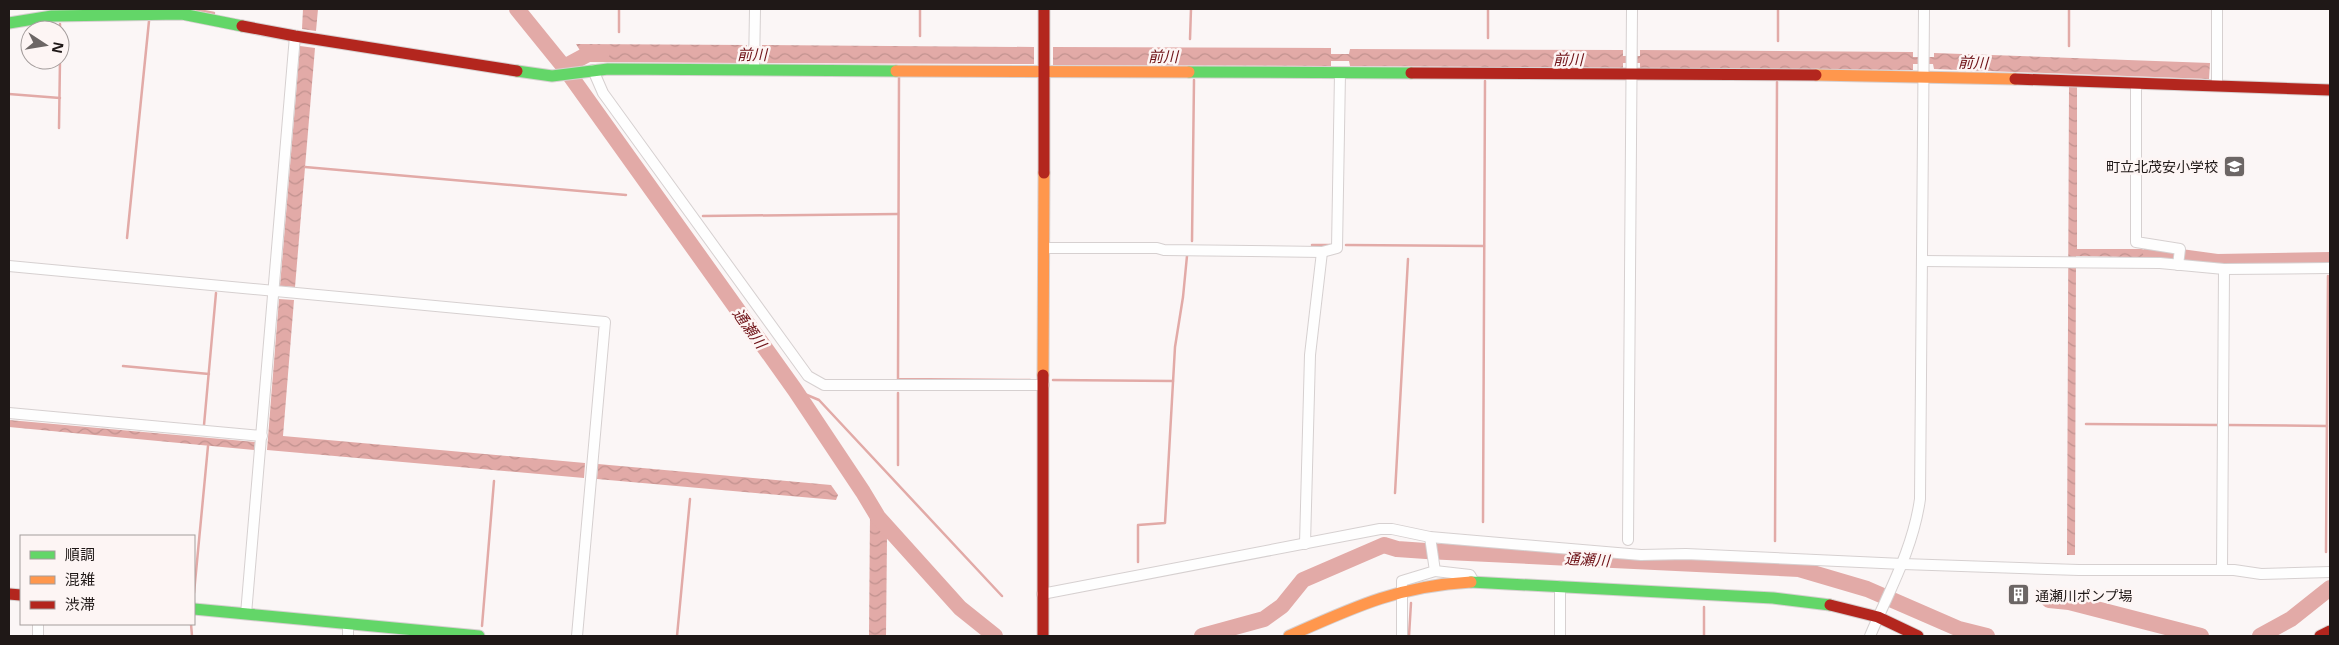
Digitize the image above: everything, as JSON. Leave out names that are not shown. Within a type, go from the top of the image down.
[{"type":"street","points":[[754,65],[755,9]]},
{"type":"street","points":[[1043,636],[1044,9]]},
{"type":"street","points":[[1628,540],[1632,9]]},
{"type":"street","points":[[1870,636],[1902,564],[1917,519],[1920,499],[1924,9]]},
{"type":"street","points":[[2217,9],[2217,86]]},
{"type":"street","points":[[9,23],[31,17],[155,11],[182,14],[295,36],[552,76],[590,71],[754,65],[1044,72],[1340,73],[1632,64],[1923,66],[2136,84],[2330,90]]},
{"type":"street","points":[[246,614],[295,36]]},
{"type":"street","points":[[590,71],[603,93],[808,376],[824,385],[1044,385]]},
{"type":"street","points":[[1045,248],[1157,248],[1164,250],[1322,252],[1337,248],[1340,73]]},
{"type":"street","points":[[2136,84],[2136,242],[2180,249],[2179,260]]},
{"type":"street","points":[[1305,544],[1310,355],[1322,252]]},
{"type":"street","points":[[1922,261],[2078,262],[2179,260],[2224,269],[2330,268]]},
{"type":"street","points":[[9,266],[605,322],[576,636]]},
{"type":"street","points":[[2222,570],[2224,269]]},
{"type":"street","points":[[9,413],[262,436]]},
{"type":"street","points":[[1042,594],[1380,529],[1400,530],[1431,539],[1641,555],[1686,554],[2079,570],[2222,570],[2260,574],[2330,572]]},
{"type":"street","points":[[1431,539],[1435,570]]},
{"type":"street","points":[[1402,636],[1402,581],[1435,570],[1470,575],[1474,582]]},
{"type":"street","points":[[1289,636],[1364,603],[1401,591],[1441,584],[1474,582],[1803,601],[1880,613],[1918,636]]},
{"type":"street","points":[[1560,586],[1560,636]]},
{"type":"street","points":[[195,610],[479,636]]},
{"type":"street","points":[[348,624],[348,636]]},
{"type":"street","points":[[2320,636],[2330,631]]},
{"type":"water","points":[[303,9],[318,9],[316,31],[302,29]]},
{"type":"water","points":[[576,44],[747,45],[747,50],[762,50],[762,45],[1034,47],[1034,64],[762,63],[762,58],[747,58],[747,63],[587,62]]},
{"type":"water","points":[[300,46],[315,48],[295,287],[280,286]]},
{"type":"water","points":[[1053,47],[1331,48],[1331,54],[1349,54],[1350,49],[1623,50],[1623,56],[1640,56],[1640,50],[1913,52],[1913,57],[1934,57],[1934,53],[2210,63],[2209,79],[1934,69],[1933,64],[1913,64],[1913,70],[1640,68],[1640,63],[1623,63],[1623,68],[1350,66],[1349,61],[1331,61],[1331,66],[1053,65]]},
{"type":"water","points":[[2069,86],[2077,86],[2077,249],[2141,249],[2173,254],[2172,258],[2076,256],[2075,555],[2067,555]]},
{"type":"water","points":[[279,299],[294,300],[283,436],[585,463],[584,478],[267,450]]},
{"type":"water","points":[[9,420],[255,442],[254,450],[9,427]]},
{"type":"water","points":[[598,464],[831,485],[838,495],[836,500],[597,479]]},
{"type":"water","points":[[870,514],[887,537],[886,636],[869,636]]},
{"type":"waterway","points":[[193,9],[214,13]]},
{"type":"waterway","name":"通瀬川","points":[[517,9],[564,67],[795,390],[878,517],[960,608],[995,636]]},
{"type":"waterway","points":[[619,9],[619,32]]},
{"type":"waterway","points":[[920,9],[920,36]]},
{"type":"waterway","points":[[1190,39],[1191,9]]},
{"type":"waterway","points":[[1488,9],[1488,38]]},
{"type":"waterway","points":[[1778,9],[1778,41]]},
{"type":"waterway","points":[[2069,9],[2069,46]]},
{"type":"waterway","points":[[127,238],[149,21]]},
{"type":"waterway","name":"前川","points":[[564,67],[590,53],[602,53]]},
{"type":"waterway","points":[[59,128],[60,70]]},
{"type":"waterway","points":[[899,76],[898,379],[1030,380]]},
{"type":"waterway","points":[[1192,241],[1194,80]]},
{"type":"waterway","points":[[1483,522],[1485,81]]},
{"type":"waterway","points":[[1775,541],[1777,82]]},
{"type":"waterway","points":[[9,94],[60,98]]},
{"type":"waterway","points":[[305,167],[626,195]]},
{"type":"waterway","points":[[703,216],[898,214]]},
{"type":"waterway","points":[[1312,245],[1330,245]]},
{"type":"waterway","points":[[1346,245],[1484,246]]},
{"type":"waterway","name":"前川","points":[[2151,253],[2217,262],[2330,260]]},
{"type":"waterway","points":[[1138,562],[1138,525],[1165,523],[1175,347],[1187,256]]},
{"type":"waterway","points":[[1395,493],[1408,259]]},
{"type":"waterway","points":[[2326,552],[2328,276]]},
{"type":"waterway","points":[[204,425],[216,293]]},
{"type":"waterway","points":[[123,366],[209,374]]},
{"type":"waterway","points":[[1053,380],[1173,381]]},
{"type":"waterway","points":[[795,390],[819,400],[1002,596]]},
{"type":"waterway","points":[[898,393],[898,465]]},
{"type":"waterway","points":[[2086,424],[2217,425]]},
{"type":"waterway","points":[[2228,425],[2327,426]]},
{"type":"waterway","points":[[195,582],[208,446]]},
{"type":"waterway","points":[[482,626],[494,481]]},
{"type":"waterway","points":[[677,636],[690,499]]},
{"type":"waterway","name":"通瀬川","points":[[878,517],[878,527]]},
{"type":"waterway","name":"通瀬川","points":[[1202,636],[1264,619],[1282,606],[1303,580],[1384,545],[1397,549],[1426,551],[1799,569],[1867,589],[1959,629],[1987,636]]},
{"type":"waterway","name":"通瀬川","points":[[2260,636],[2291,619],[2330,588]]},
{"type":"waterway","points":[[2049,600],[2069,602],[2201,636]]},
{"type":"waterway","points":[[1409,636],[1411,603]]},
{"type":"waterway","points":[[1704,607],[1704,636]]},
{"type":"waterway","points":[[191,625],[192,636]]},
{"type":"traffic: fast","points":[[9,23],[52,16],[182,14],[242,26]]},
{"type":"traffic: fast","points":[[517,71],[552,76],[608,69],[896,71]]},
{"type":"traffic: fast","points":[[1189,72],[1411,73]]},
{"type":"traffic: fast","points":[[1471,582],[1773,598],[1830,605]]},
{"type":"traffic: fast","points":[[195,609],[479,636]]},
{"type":"traffic: slow","points":[[896,71],[1189,72]]},
{"type":"traffic: slow","points":[[1816,75],[2015,79]]},
{"type":"traffic: slow","points":[[1043,375],[1044,173]]},
{"type":"traffic: slow","points":[[1289,636],[1356,607],[1398,593],[1445,584],[1471,582]]},
{"type":"traffic: jam","points":[[1044,9],[1044,173]]},
{"type":"traffic: jam","points":[[242,26],[517,71]]},
{"type":"traffic: jam","points":[[1411,73],[1816,75]]},
{"type":"traffic: jam","points":[[2015,79],[2330,90]]},
{"type":"traffic: jam","points":[[1043,375],[1043,636]]},
{"type":"traffic: jam","points":[[9,594],[20,595]]},
{"type":"traffic: jam","points":[[1830,605],[1878,617],[1918,636]]},
{"type":"traffic: jam","points":[[2320,636],[2330,631]]},
{"type":"place","name":"町立北茂安小学校","points":[[2234,166]]},
{"type":"place","name":"通瀬川ポンプ場","points":[[2019,595]]}]
